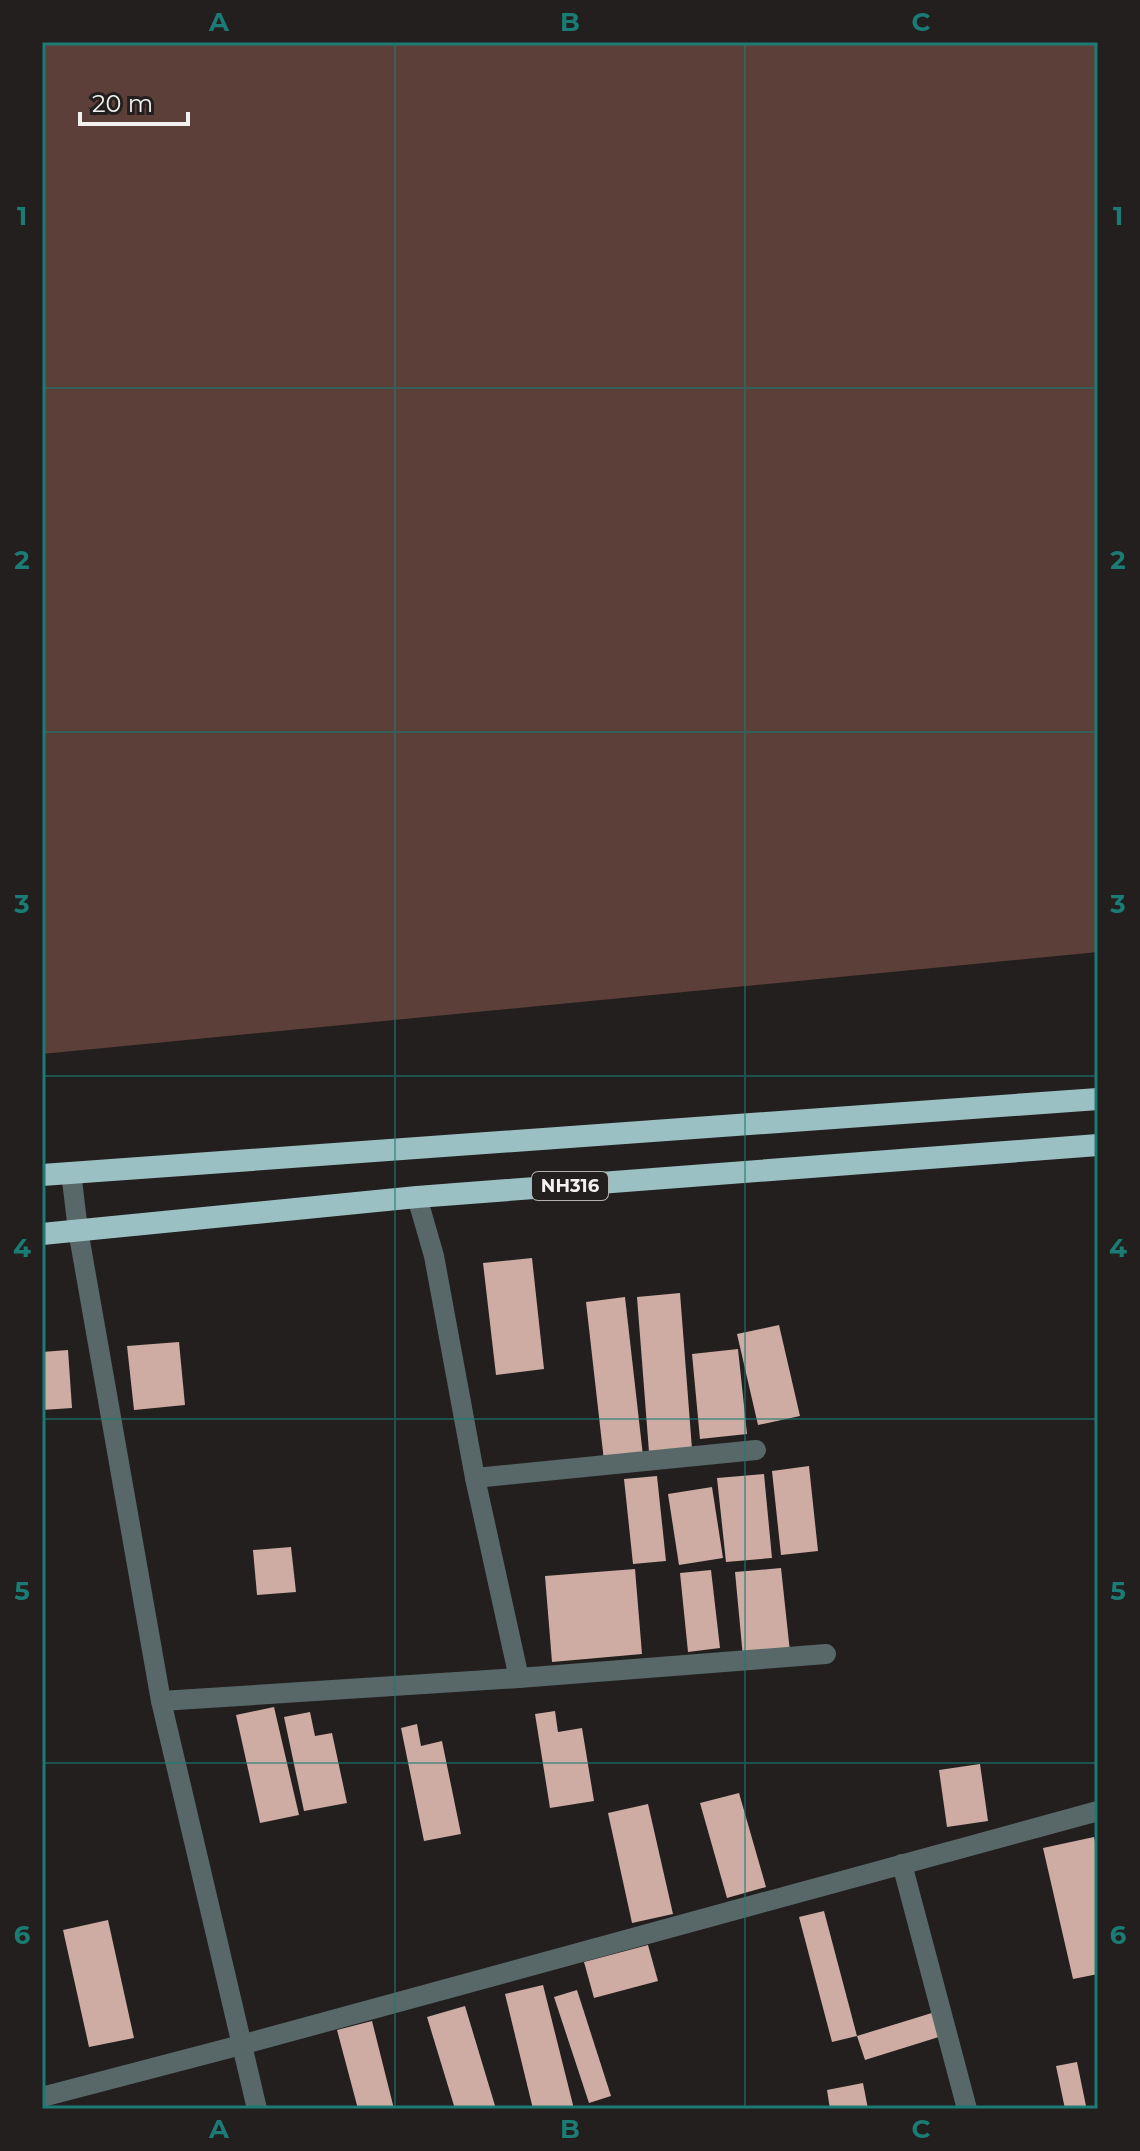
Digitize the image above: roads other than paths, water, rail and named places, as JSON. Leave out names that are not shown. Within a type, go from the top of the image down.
[{"type":"highway","points":[[42,1175],[1098,1099]]},
{"type":"highway","name":"NH316","points":[[42,1234],[417,1197],[1098,1145]]},
{"type":"street","points":[[71,1172],[78,1230],[161,1701],[257,2109]]},
{"type":"street","points":[[417,1197],[434,1256],[475,1478],[519,1678]]},
{"type":"street","points":[[475,1478],[756,1450]]},
{"type":"street","points":[[161,1701],[826,1654]]},
{"type":"street","points":[[42,2097],[1098,1811]]},
{"type":"street","points":[[902,1864],[967,2109]]}]
